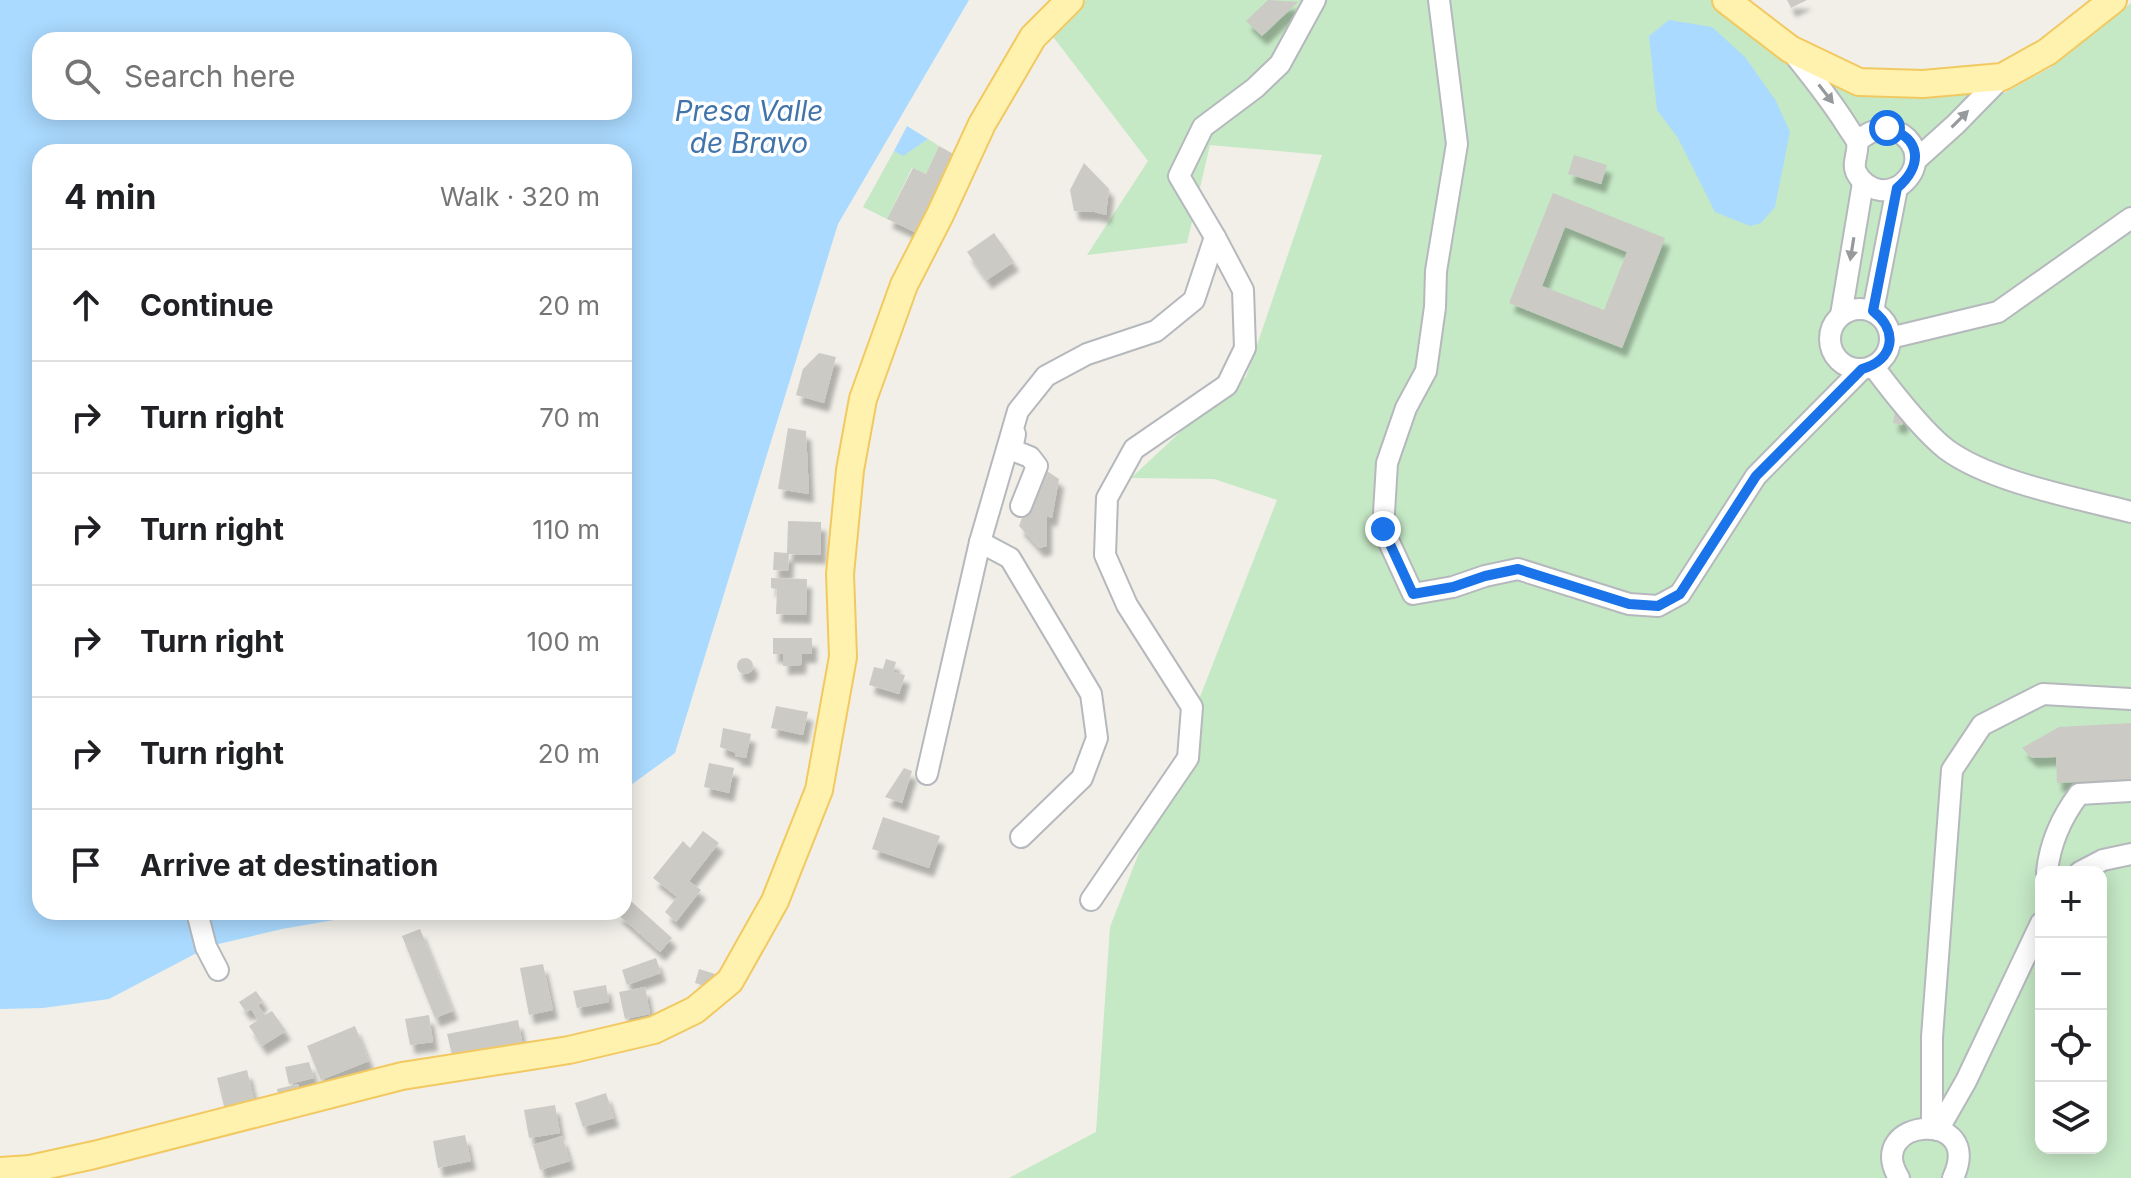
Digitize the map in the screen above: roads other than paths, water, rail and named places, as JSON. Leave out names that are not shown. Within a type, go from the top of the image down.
[{"type":"main road","points":[[0,1171],[30,1169],[94,1155],[402,1076],[569,1050],[654,1030],[695,1010],[730,981],[775,901],[819,790],[843,657],[840,574],[850,470],[863,399],[904,285],[982,124],[1033,37],[1070,0]]},
{"type":"main road","points":[[1726,0],[1790,49],[1859,82],[1923,84],[2002,77],[2047,52],[2113,0]]},
{"type":"street","points":[[1091,900],[1188,758],[1192,707],[1127,605],[1105,555],[1107,498],[1134,449],[1227,385],[1245,348],[1243,290],[1179,176],[1203,127],[1255,88],[1280,64],[1315,0]]},
{"type":"street","points":[[1439,0],[1457,144],[1436,271],[1435,307],[1426,371],[1406,408],[1387,463],[1383,529],[1413,594],[1453,587],[1518,569],[1629,604],[1658,606],[1680,594],[1756,476],[1868,368],[1882,359],[1890,338],[1888,327],[1873,311],[1851,310],[1841,315],[1833,325],[1829,337],[1831,350],[1850,367],[1868,368],[1946,449],[1999,476],[2131,512]]},
{"type":"street","points":[[1790,49],[1833,103],[1857,142],[1855,169],[1863,183],[1885,190],[1897,188],[1910,177],[1916,160],[2002,77]]},
{"type":"street","points":[[1857,142],[1876,129],[1898,131],[1908,138],[1916,160]]},
{"type":"street","points":[[1841,315],[1863,183]]},
{"type":"street","points":[[1873,311],[1897,188]]},
{"type":"street","points":[[1890,338],[1998,312],[2131,218]]},
{"type":"street","points":[[927,774],[980,542],[1018,411],[1046,376],[1087,354],[1156,331],[1194,300],[1215,237]]},
{"type":"street","points":[[1018,411],[1012,450],[1030,457],[1037,466],[1021,506]]},
{"type":"street","points":[[980,542],[1010,558],[1091,694],[1097,738],[1082,778],[1021,837]]},
{"type":"street","points":[[1935,1129],[1932,1037],[1952,770],[1982,725],[2043,694],[2131,699]]},
{"type":"street","points":[[2048,866],[2059,824],[2079,794],[2131,791]]},
{"type":"street","points":[[2092,866],[2131,854]]},
{"type":"street","points":[[199,920],[206,947],[218,970]]},
{"type":"street","points":[[1935,1129],[1966,1081],[2035,936]]},
{"type":"street","points":[[1899,1178],[1893,1157],[1897,1144],[1906,1134],[1918,1128],[1935,1129],[1953,1141],[1958,1153],[1958,1166],[1953,1178]]},
{"type":"water","name":"Presa Valle de Bravo","points":[[0,0],[969,0],[838,224],[675,753],[632,784],[632,144],[32,144],[32,920],[334,920],[210,946],[109,999],[43,1008],[0,1009]]},
{"type":"water","points":[[1669,20],[1712,27],[1745,57],[1776,101],[1790,132],[1775,207],[1761,223],[1750,226],[1715,212],[1678,138],[1657,110],[1649,36]]},
{"type":"water","points":[[907,126],[928,139],[903,156],[894,151]]}]
